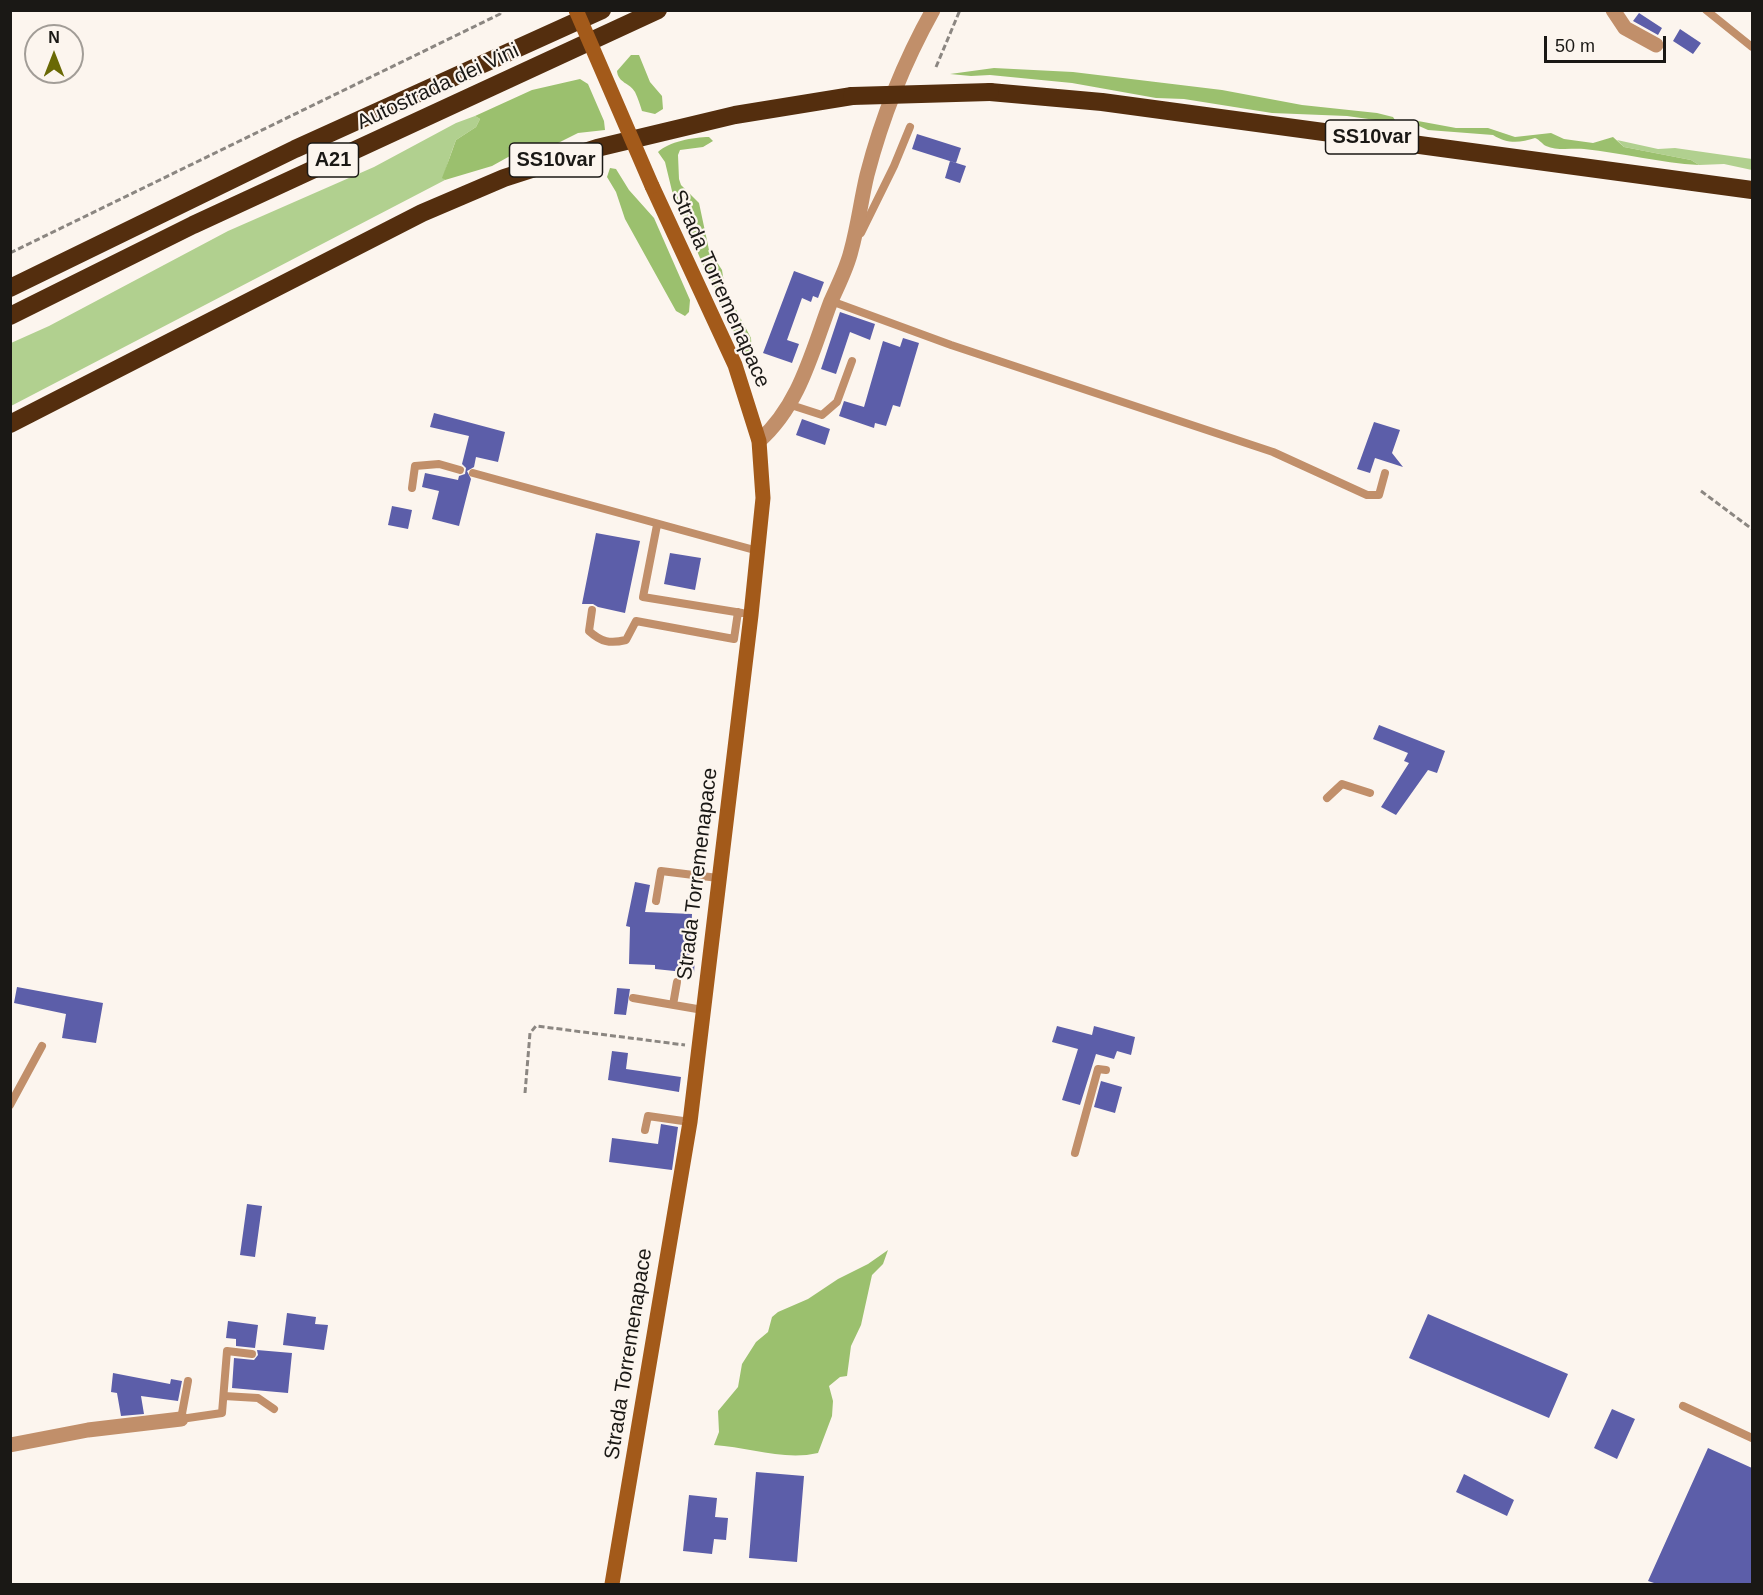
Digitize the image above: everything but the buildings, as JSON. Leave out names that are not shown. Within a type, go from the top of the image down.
[{"type":"highway","name":"Autostrada dei Vini","points":[[10,288],[295,149],[602,10]]},
{"type":"highway","name":"Autostrada dei Vini","points":[[10,316],[192,225],[658,10]]},
{"type":"highway","name":"SS10var","points":[[10,424],[422,213],[504,178],[597,148],[723,117],[852,96],[990,92],[1102,102],[1752,190]]},
{"type":"street","name":"Strada Torremenapace","points":[[576,10],[652,186],[735,365],[759,441],[763,498],[758,551],[745,613],[690,1122],[612,1584]]},
{"type":"street","points":[[759,441],[777,426],[791,405],[851,252],[867,174],[886,114],[908,54],[933,10]]},
{"type":"street","points":[[1613,10],[1625,28],[1656,45]]},
{"type":"street","points":[[10,1445],[88,1430],[182,1419]]},
{"type":"lane","points":[[1706,10],[1752,46]]},
{"type":"lane","points":[[851,252],[894,166],[910,127]]},
{"type":"lane","points":[[831,301],[951,345],[1273,452],[1367,495],[1379,495],[1385,473]]},
{"type":"lane","points":[[791,405],[822,415],[837,402],[852,361]]},
{"type":"lane","points":[[412,488],[415,466],[439,464],[460,470]]},
{"type":"lane","points":[[473,473],[758,551]]},
{"type":"lane","points":[[592,610],[589,631],[599,641],[615,643],[626,640],[636,621],[734,639],[745,613],[643,597],[657,525]]},
{"type":"lane","points":[[1327,798],[1342,784],[1370,793]]},
{"type":"lane","points":[[656,901],[661,871],[718,878]]},
{"type":"lane","points":[[673,1005],[677,982]]},
{"type":"lane","points":[[633,998],[703,1010]]},
{"type":"lane","points":[[10,1105],[42,1046]]},
{"type":"lane","points":[[1075,1153],[1098,1069],[1107,1070]]},
{"type":"lane","points":[[645,1130],[648,1116],[690,1122]]},
{"type":"lane","points":[[188,1381],[182,1419],[222,1413],[227,1351],[252,1354]]},
{"type":"lane","points":[[224,1396],[258,1398],[274,1408]]},
{"type":"lane","points":[[1683,1406],[1752,1438]]},
{"type":"path","points":[[10,253],[500,14],[501,10]]},
{"type":"path","points":[[936,67],[960,10]]},
{"type":"path","points":[[1701,491],[1752,529]]},
{"type":"path","points":[[525,1093],[530,1033],[536,1026],[699,1046]]},
{"type":"green space","points":[[631,55],[639,55],[650,82],[662,96],[663,109],[655,114],[642,111],[635,92],[618,75],[617,71]]},
{"type":"green space","points":[[994,68],[1073,72],[1222,90],[1302,105],[1377,113],[1393,117],[1397,123],[1347,116],[1272,113],[1184,99],[1156,98],[1072,83],[990,75],[950,74]]},
{"type":"green space","points":[[580,79],[588,84],[604,121],[605,130],[578,133],[538,153],[510,156],[492,166],[445,180],[442,178],[456,140],[476,127],[480,119],[475,116],[532,90]]},
{"type":"green space","points":[[475,116],[480,119],[476,127],[456,140],[443,178],[445,180],[11,406],[11,343],[49,326],[228,231],[374,167],[456,123]]},
{"type":"green space","points":[[1418,121],[1456,128],[1488,128],[1515,137],[1551,133],[1564,139],[1593,143],[1613,137],[1624,147],[1691,160],[1699,165],[1584,149],[1555,148],[1546,146],[1535,138],[1514,142],[1493,135],[1428,130],[1419,126]]},
{"type":"green space","points":[[709,137],[713,141],[703,147],[680,150],[678,155],[679,179],[681,185],[699,203],[709,250],[722,270],[725,289],[751,338],[752,356],[749,361],[718,301],[714,284],[705,270],[672,191],[665,162],[658,152],[668,145]]},
{"type":"green space","points":[[1617,140],[1658,149],[1675,148],[1752,159],[1752,170],[1724,164],[1699,165],[1691,160],[1624,147]]},
{"type":"green space","points":[[610,168],[616,169],[629,190],[654,218],[690,300],[689,312],[685,316],[676,311],[625,219],[616,192],[607,177]]},
{"type":"green space","points":[[888,1250],[883,1264],[872,1275],[861,1325],[851,1346],[847,1376],[840,1377],[829,1386],[833,1401],[832,1416],[818,1453],[779,1455],[714,1445],[719,1432],[718,1411],[738,1387],[742,1364],[756,1342],[768,1332],[772,1317],[808,1299]]}]
